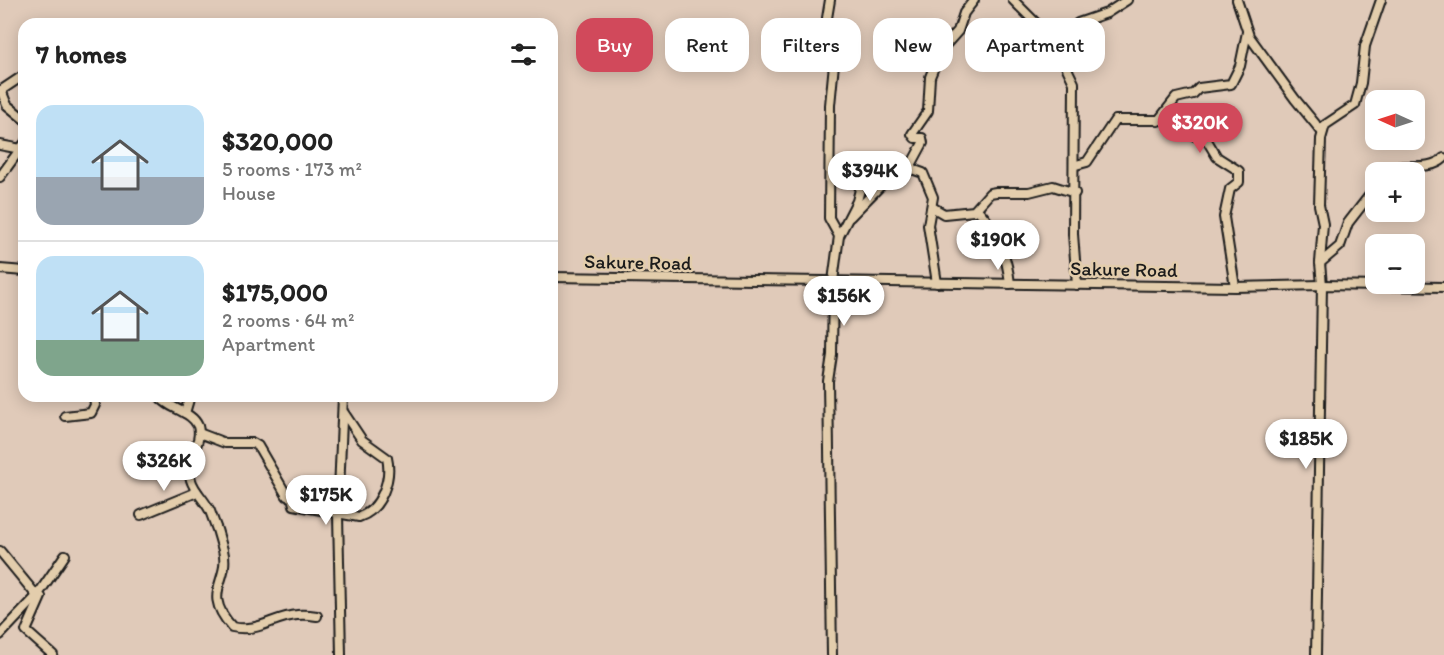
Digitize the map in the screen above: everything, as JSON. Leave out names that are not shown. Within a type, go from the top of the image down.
[{"type":"street","points":[[830,0],[827,18],[834,64],[830,105],[830,218],[839,236]]},
{"type":"street","points":[[850,217],[892,174],[907,167],[923,143],[922,138],[915,138],[912,134],[928,111],[931,75],[943,47],[958,31],[965,12],[974,0]]},
{"type":"street","points":[[1013,0],[1029,18]]},
{"type":"street","points":[[1092,18],[1107,13],[1127,0]]},
{"type":"street","points":[[1237,0],[1247,32],[1289,92],[1322,132]]},
{"type":"street","points":[[1316,655],[1322,285],[1320,263],[1323,224],[1319,206],[1322,132],[1326,125],[1355,105],[1361,83],[1364,50],[1381,0]]},
{"type":"street","points":[[1158,121],[1176,98],[1193,94],[1199,88],[1231,84],[1240,66],[1247,32]]},
{"type":"street","points":[[1070,72],[1074,83],[1076,165],[1073,234],[1077,285]]},
{"type":"street","points":[[18,79],[1,91],[7,105],[18,114]]},
{"type":"street","points":[[1076,165],[1087,162],[1114,120],[1177,120],[1187,123],[1196,136],[1204,137],[1217,158],[1239,171],[1239,182],[1230,189],[1224,217],[1235,287]]},
{"type":"street","points":[[0,145],[18,147]]},
{"type":"street","points":[[0,177],[18,152]]},
{"type":"street","points":[[1425,164],[1436,164],[1444,158]]},
{"type":"street","points":[[832,655],[828,381],[832,355],[833,281],[839,236],[850,217],[864,170],[870,161],[898,163],[923,173],[933,197],[928,225],[937,282]]},
{"type":"street","points":[[932,207],[944,214],[977,209],[990,193],[1029,192],[1053,186],[1075,193]]},
{"type":"street","points":[[1320,263],[1340,246],[1348,223],[1365,201]]},
{"type":"street","points":[[977,209],[989,222],[997,242],[1006,253],[1010,284]]},
{"type":"street","points":[[0,269],[18,272]]},
{"type":"street","name":"Sakure Road","points":[[558,277],[1235,287],[1322,285],[1444,287]]},
{"type":"street","points":[[65,416],[91,413],[95,402]]},
{"type":"street","points":[[163,402],[195,420],[199,434],[190,459],[190,479],[210,510],[223,549],[225,560],[216,592],[218,605],[232,627],[254,629],[266,623],[297,615],[317,616]]},
{"type":"street","points":[[185,413],[188,402]]},
{"type":"street","points":[[341,655],[338,515],[343,402]]},
{"type":"street","points":[[199,434],[225,442],[253,443],[258,446],[287,496],[292,497],[294,505],[338,515],[359,517],[367,515],[385,491],[390,469],[387,458],[362,440],[344,413]]},
{"type":"street","points":[[141,515],[197,492]]},
{"type":"street","points":[[0,552],[37,596]]},
{"type":"street","points":[[0,635],[37,596],[65,555]]},
{"type":"street","points":[[49,580],[26,631],[53,655]]}]
